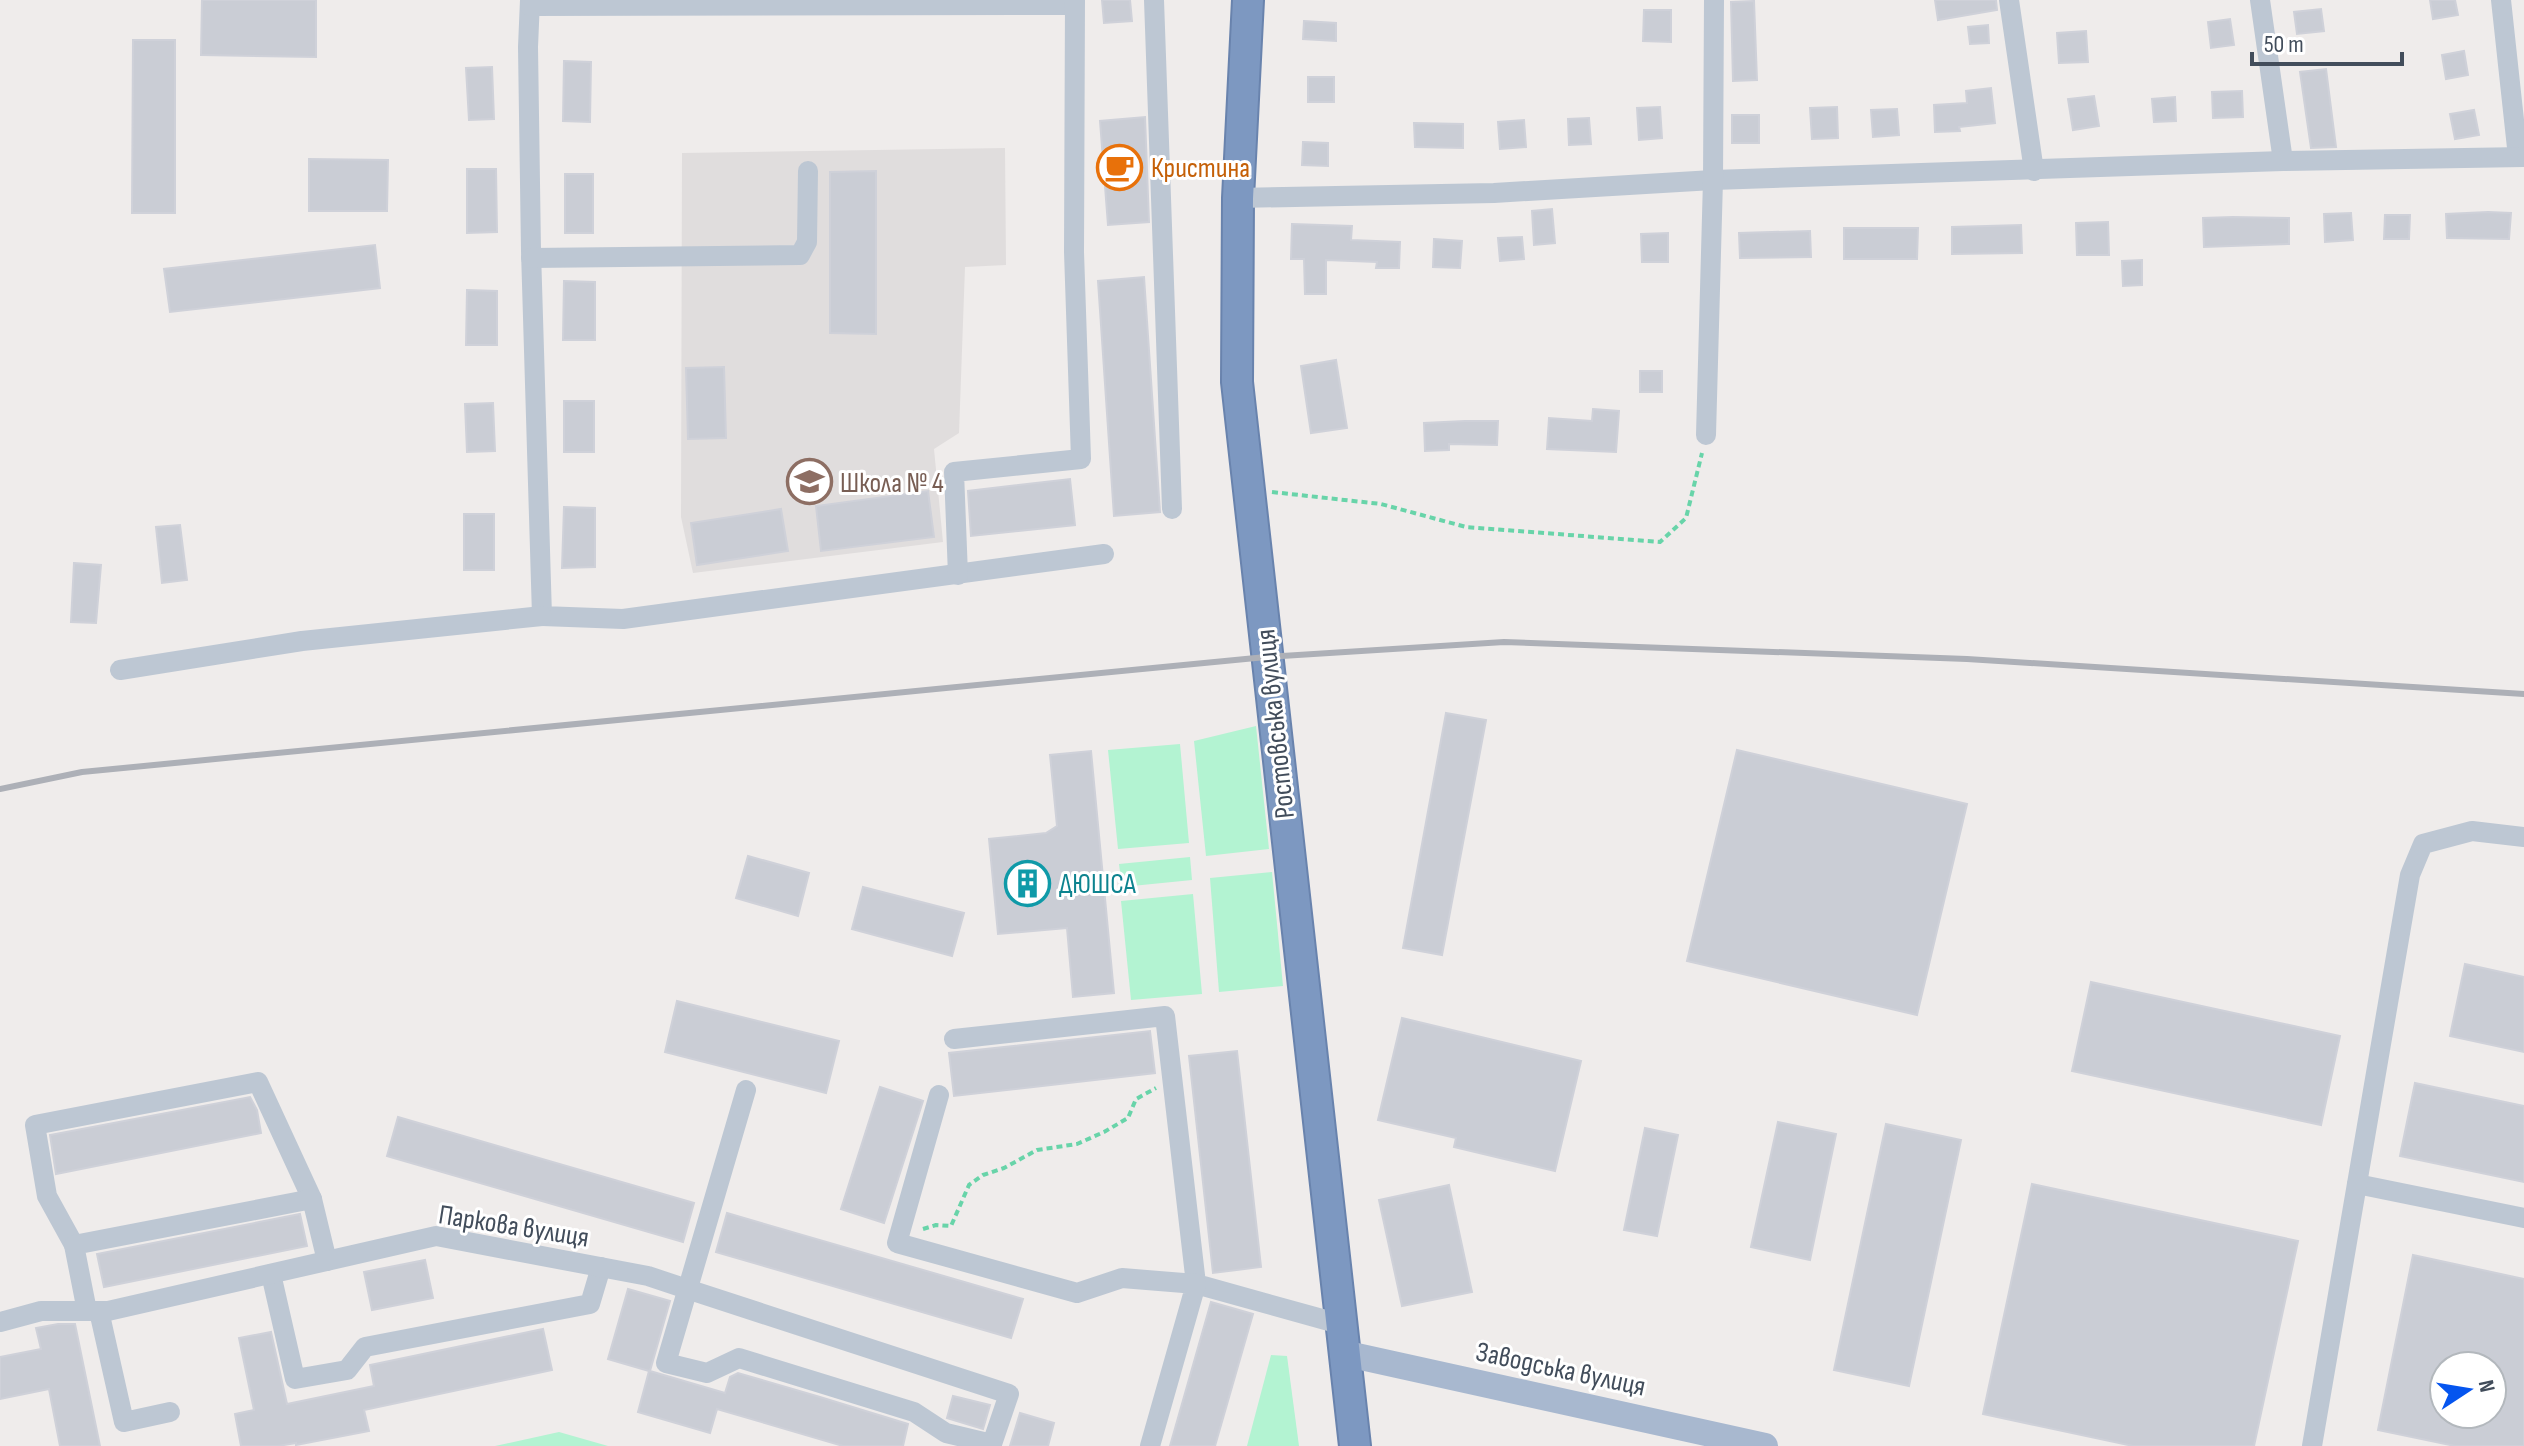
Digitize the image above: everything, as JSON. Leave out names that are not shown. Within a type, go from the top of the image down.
[{"type":"highway","name":"Ростовська вулиця","points":[[1248,0],[1238,198],[1237,382],[1355,1446]]},
{"type":"main road","name":"Заводська вулиця","points":[[1342,1339],[1765,1446]]},
{"type":"street","points":[[1154,0],[1172,509]]},
{"type":"street","points":[[1706,435],[1714,0]]},
{"type":"street","points":[[2009,0],[2034,171]]},
{"type":"street","points":[[2260,0],[2283,161]]},
{"type":"street","points":[[1238,198],[1494,193],[1713,180],[2283,161],[2521,157],[2501,0]]},
{"type":"street","points":[[542,616],[531,258],[530,3],[1075,3],[1074,252],[1081,459],[954,472],[958,575]]},
{"type":"street","points":[[531,258],[800,255],[807,242],[808,171]]},
{"type":"street","points":[[120,670],[302,641],[542,616],[623,619],[1104,554]]},
{"type":"street","points":[[2312,1446],[2410,875],[2423,844],[2472,831],[2524,837]]},
{"type":"street","points":[[954,1039],[1165,1016],[1196,1284],[1150,1446]]},
{"type":"street","points":[[170,1412],[124,1422],[74,1245],[47,1196],[35,1125],[258,1082],[312,1199],[327,1261]]},
{"type":"street","points":[[687,1289],[746,1090]]},
{"type":"street","points":[[939,1095],[897,1243],[1077,1293],[1122,1278],[1196,1284],[1342,1339]]},
{"type":"street","points":[[2357,1184],[2524,1218]]},
{"type":"street","points":[[74,1245],[312,1199]]},
{"type":"street","name":"Паркова вулиця","points":[[0,1322],[41,1311],[93,1311],[436,1236],[648,1276],[1009,1394],[992,1444],[946,1433],[914,1412],[739,1358],[707,1373],[666,1363],[687,1289]]},
{"type":"street","points":[[271,1274],[295,1379],[347,1370],[365,1347],[590,1304],[601,1267]]},
{"type":"path","points":[[1248,488],[1381,504],[1466,527],[1660,542],[1686,518],[1706,435]]},
{"type":"path","points":[[899,1235],[936,1225],[951,1226],[969,1185],[983,1175],[1004,1168],[1037,1150],[1077,1144],[1104,1132],[1128,1118],[1136,1099],[1173,1081]]},
{"type":"shaded area","points":[[1005,148],[1006,265],[965,267],[959,433],[934,449],[943,542],[693,573],[681,517],[682,153]]},
{"type":"green space","points":[[1256,726],[1269,849],[1206,856],[1194,741]]},
{"type":"green space","points":[[1180,744],[1189,843],[1118,849],[1108,750]]},
{"type":"green space","points":[[1190,857],[1192,880],[1122,887],[1119,864]]},
{"type":"green space","points":[[1272,872],[1283,986],[1219,992],[1210,878]]},
{"type":"green space","points":[[1193,894],[1202,994],[1131,1000],[1121,901]]},
{"type":"green space","points":[[1271,1355],[1287,1356],[1299,1446],[1247,1446]]},
{"type":"green space","points":[[559,1432],[608,1446],[495,1446]]},
{"type":"building","points":[[202,0],[316,0],[316,57],[201,55]]},
{"type":"building","points":[[1102,0],[1130,0],[1132,21],[1104,23]]},
{"type":"building","points":[[1935,0],[1996,0],[1997,10],[1938,20]]},
{"type":"building","points":[[2430,0],[2455,0],[2458,15],[2433,19]]},
{"type":"building","points":[[1754,1],[1757,80],[1733,81],[1731,2]]},
{"type":"building","points":[[2321,9],[2324,31],[2297,34],[2294,12]]},
{"type":"building","points":[[1644,10],[1671,10],[1671,42],[1643,41]]},
{"type":"building","points":[[2230,19],[2234,45],[2211,48],[2208,22]]},
{"type":"building","points":[[1304,21],[1336,23],[1336,41],[1303,39]]},
{"type":"building","points":[[1988,25],[1989,43],[1970,44],[1968,27]]},
{"type":"building","points":[[2086,31],[2088,62],[2059,63],[2057,33]]},
{"type":"building","points":[[133,40],[175,40],[175,213],[132,213]]},
{"type":"building","points":[[2464,51],[2468,75],[2446,79],[2442,55]]},
{"type":"building","points":[[564,61],[591,62],[590,122],[563,121]]},
{"type":"building","points":[[492,67],[494,119],[469,120],[466,68]]},
{"type":"building","points":[[2326,69],[2336,147],[2311,148],[2300,72]]},
{"type":"building","points":[[1308,77],[1334,77],[1334,102],[1308,102]]},
{"type":"building","points":[[1991,88],[1995,123],[1959,127],[1960,131],[1935,132],[1934,105],[1967,103],[1966,91]]},
{"type":"building","points":[[2242,91],[2243,117],[2213,118],[2212,92]]},
{"type":"building","points":[[2094,96],[2099,126],[2073,130],[2068,99]]},
{"type":"building","points":[[2175,97],[2176,121],[2154,122],[2152,99]]},
{"type":"building","points":[[1660,107],[1662,138],[1639,140],[1637,108]]},
{"type":"building","points":[[1837,107],[1838,138],[1812,139],[1810,108]]},
{"type":"building","points":[[1897,109],[1899,135],[1873,137],[1871,110]]},
{"type":"building","points":[[2474,110],[2479,135],[2455,139],[2450,114]]},
{"type":"building","points":[[1732,115],[1759,115],[1759,143],[1732,143]]},
{"type":"building","points":[[1145,117],[1149,222],[1108,225],[1100,121]]},
{"type":"building","points":[[1589,118],[1591,144],[1569,145],[1568,119]]},
{"type":"building","points":[[1524,120],[1526,147],[1500,149],[1498,122]]},
{"type":"building","points":[[1414,123],[1463,124],[1463,148],[1415,147]]},
{"type":"building","points":[[1303,142],[1328,143],[1328,166],[1302,165]]},
{"type":"building","points":[[309,159],[388,160],[387,211],[309,211]]},
{"type":"building","points":[[467,169],[496,169],[497,232],[467,233]]},
{"type":"building","points":[[876,171],[876,334],[830,333],[830,172]]},
{"type":"building","points":[[565,174],[593,174],[593,233],[565,233]]},
{"type":"building","points":[[1552,209],[1555,243],[1534,245],[1532,211]]},
{"type":"building","points":[[2351,213],[2353,240],[2325,242],[2324,214]]},
{"type":"building","points":[[2511,213],[2509,239],[2447,238],[2446,214]]},
{"type":"building","points":[[2385,215],[2410,215],[2409,239],[2384,239]]},
{"type":"building","points":[[2203,218],[2289,218],[2289,244],[2204,247]]},
{"type":"building","points":[[2108,222],[2109,255],[2077,255],[2076,223]]},
{"type":"building","points":[[1292,224],[1352,226],[1351,240],[1400,242],[1399,268],[1376,268],[1377,262],[1326,260],[1326,294],[1305,294],[1304,259],[1291,259]]},
{"type":"building","points":[[2021,225],[2022,253],[1952,254],[1952,227]]},
{"type":"building","points":[[1844,228],[1918,228],[1917,259],[1844,259]]},
{"type":"building","points":[[1810,231],[1811,257],[1740,258],[1739,233]]},
{"type":"building","points":[[1668,233],[1668,262],[1642,262],[1641,234]]},
{"type":"building","points":[[1522,237],[1524,259],[1500,261],[1498,238]]},
{"type":"building","points":[[1434,239],[1462,241],[1460,268],[1433,267]]},
{"type":"building","points":[[375,245],[380,288],[170,312],[164,269]]},
{"type":"building","points":[[2142,260],[2142,285],[2123,286],[2122,261]]},
{"type":"building","points":[[1144,277],[1160,512],[1114,516],[1098,281]]},
{"type":"building","points":[[564,281],[595,282],[595,340],[563,340]]},
{"type":"building","points":[[467,290],[497,291],[497,345],[466,345]]},
{"type":"building","points":[[1336,360],[1347,428],[1311,433],[1301,366]]},
{"type":"building","points":[[724,367],[726,438],[688,439],[686,368]]},
{"type":"building","points":[[1640,371],[1662,371],[1662,392],[1640,392]]},
{"type":"building","points":[[564,401],[594,401],[594,452],[564,452]]},
{"type":"building","points":[[493,403],[495,451],[467,452],[465,404]]},
{"type":"building","points":[[1593,409],[1619,411],[1616,452],[1547,449],[1549,418],[1592,421]]},
{"type":"building","points":[[1498,421],[1497,445],[1449,444],[1449,450],[1425,451],[1424,423]]},
{"type":"building","points":[[1070,479],[1075,525],[971,536],[968,491]]},
{"type":"building","points":[[928,491],[934,537],[821,551],[816,506]]},
{"type":"building","points":[[564,507],[595,508],[595,567],[562,568]]},
{"type":"building","points":[[781,509],[788,551],[697,565],[691,523]]},
{"type":"building","points":[[464,514],[494,514],[494,570],[464,570]]},
{"type":"building","points":[[180,525],[187,580],[162,583],[156,527]]},
{"type":"building","points":[[74,563],[101,565],[96,623],[71,622]]},
{"type":"building","points":[[1446,713],[1486,720],[1442,955],[1403,948]]},
{"type":"building","points":[[1737,750],[1967,804],[1917,1015],[1687,961]]},
{"type":"building","points":[[1091,751],[1114,993],[1073,997],[1067,928],[998,934],[989,839],[1046,833],[1057,826],[1050,755]]},
{"type":"building","points":[[748,856],[809,873],[798,916],[736,898]]},
{"type":"building","points":[[863,887],[964,913],[952,956],[852,929]]},
{"type":"building","points":[[2465,964],[2524,977],[2524,1052],[2450,1036]]},
{"type":"building","points":[[2091,982],[2340,1036],[2321,1125],[2072,1071]]},
{"type":"building","points":[[677,1001],[839,1041],[826,1093],[665,1052]]},
{"type":"building","points":[[1402,1018],[1581,1061],[1555,1171],[1454,1147],[1456,1138],[1378,1120]]},
{"type":"building","points":[[1150,1031],[1155,1073],[954,1096],[949,1053]]},
{"type":"building","points":[[1237,1051],[1261,1267],[1213,1273],[1189,1056]]},
{"type":"building","points":[[2415,1083],[2524,1106],[2524,1182],[2400,1156]]},
{"type":"building","points":[[880,1087],[923,1101],[884,1223],[841,1209]]},
{"type":"building","points":[[250,1097],[257,1110],[261,1133],[56,1174],[50,1135]]},
{"type":"building","points":[[398,1117],[694,1203],[683,1242],[387,1156]]},
{"type":"building","points":[[1778,1122],[1836,1134],[1810,1260],[1751,1247]]},
{"type":"building","points":[[1886,1124],[1961,1140],[1909,1386],[1834,1370]]},
{"type":"building","points":[[1645,1128],[1678,1135],[1657,1236],[1624,1230]]},
{"type":"building","points":[[2032,1184],[2298,1241],[2254,1446],[2133,1446],[1983,1414]]},
{"type":"building","points":[[1449,1185],[1472,1292],[1402,1306],[1379,1200]]},
{"type":"building","points":[[727,1213],[1023,1299],[1011,1338],[716,1252]]},
{"type":"building","points":[[300,1214],[307,1246],[104,1287],[97,1254]]},
{"type":"building","points":[[2413,1255],[2524,1279],[2524,1446],[2455,1446],[2378,1430]]},
{"type":"building","points":[[425,1260],[433,1298],[372,1310],[364,1272]]},
{"type":"building","points":[[628,1289],[670,1301],[650,1371],[725,1393],[730,1377],[738,1373],[820,1397],[908,1424],[903,1446],[843,1446],[717,1409],[710,1433],[638,1412],[649,1371],[608,1359]]},
{"type":"building","points":[[1211,1302],[1253,1314],[1215,1446],[1170,1446]]},
{"type":"building","points":[[75,1324],[100,1446],[60,1446],[49,1389],[0,1399],[0,1357],[41,1349],[36,1328]]},
{"type":"building","points":[[543,1329],[552,1370],[364,1410],[369,1431],[296,1445],[241,1446],[235,1414],[254,1410],[239,1338],[271,1332],[287,1404],[374,1386],[370,1365]]},
{"type":"building","points":[[953,1396],[990,1405],[983,1429],[947,1418]]},
{"type":"building","points":[[1020,1413],[1054,1423],[1048,1446],[1010,1446]]},
{"type":"railway","points":[[0,789],[82,772],[1266,657],[1504,642],[1967,659],[2524,694]]},
{"type":"place","name":"Кристина","points":[[1120,167]]},
{"type":"place","name":"Школа № 4","points":[[809,482]]},
{"type":"place","name":"ДЮШСА","points":[[1028,883]]}]
